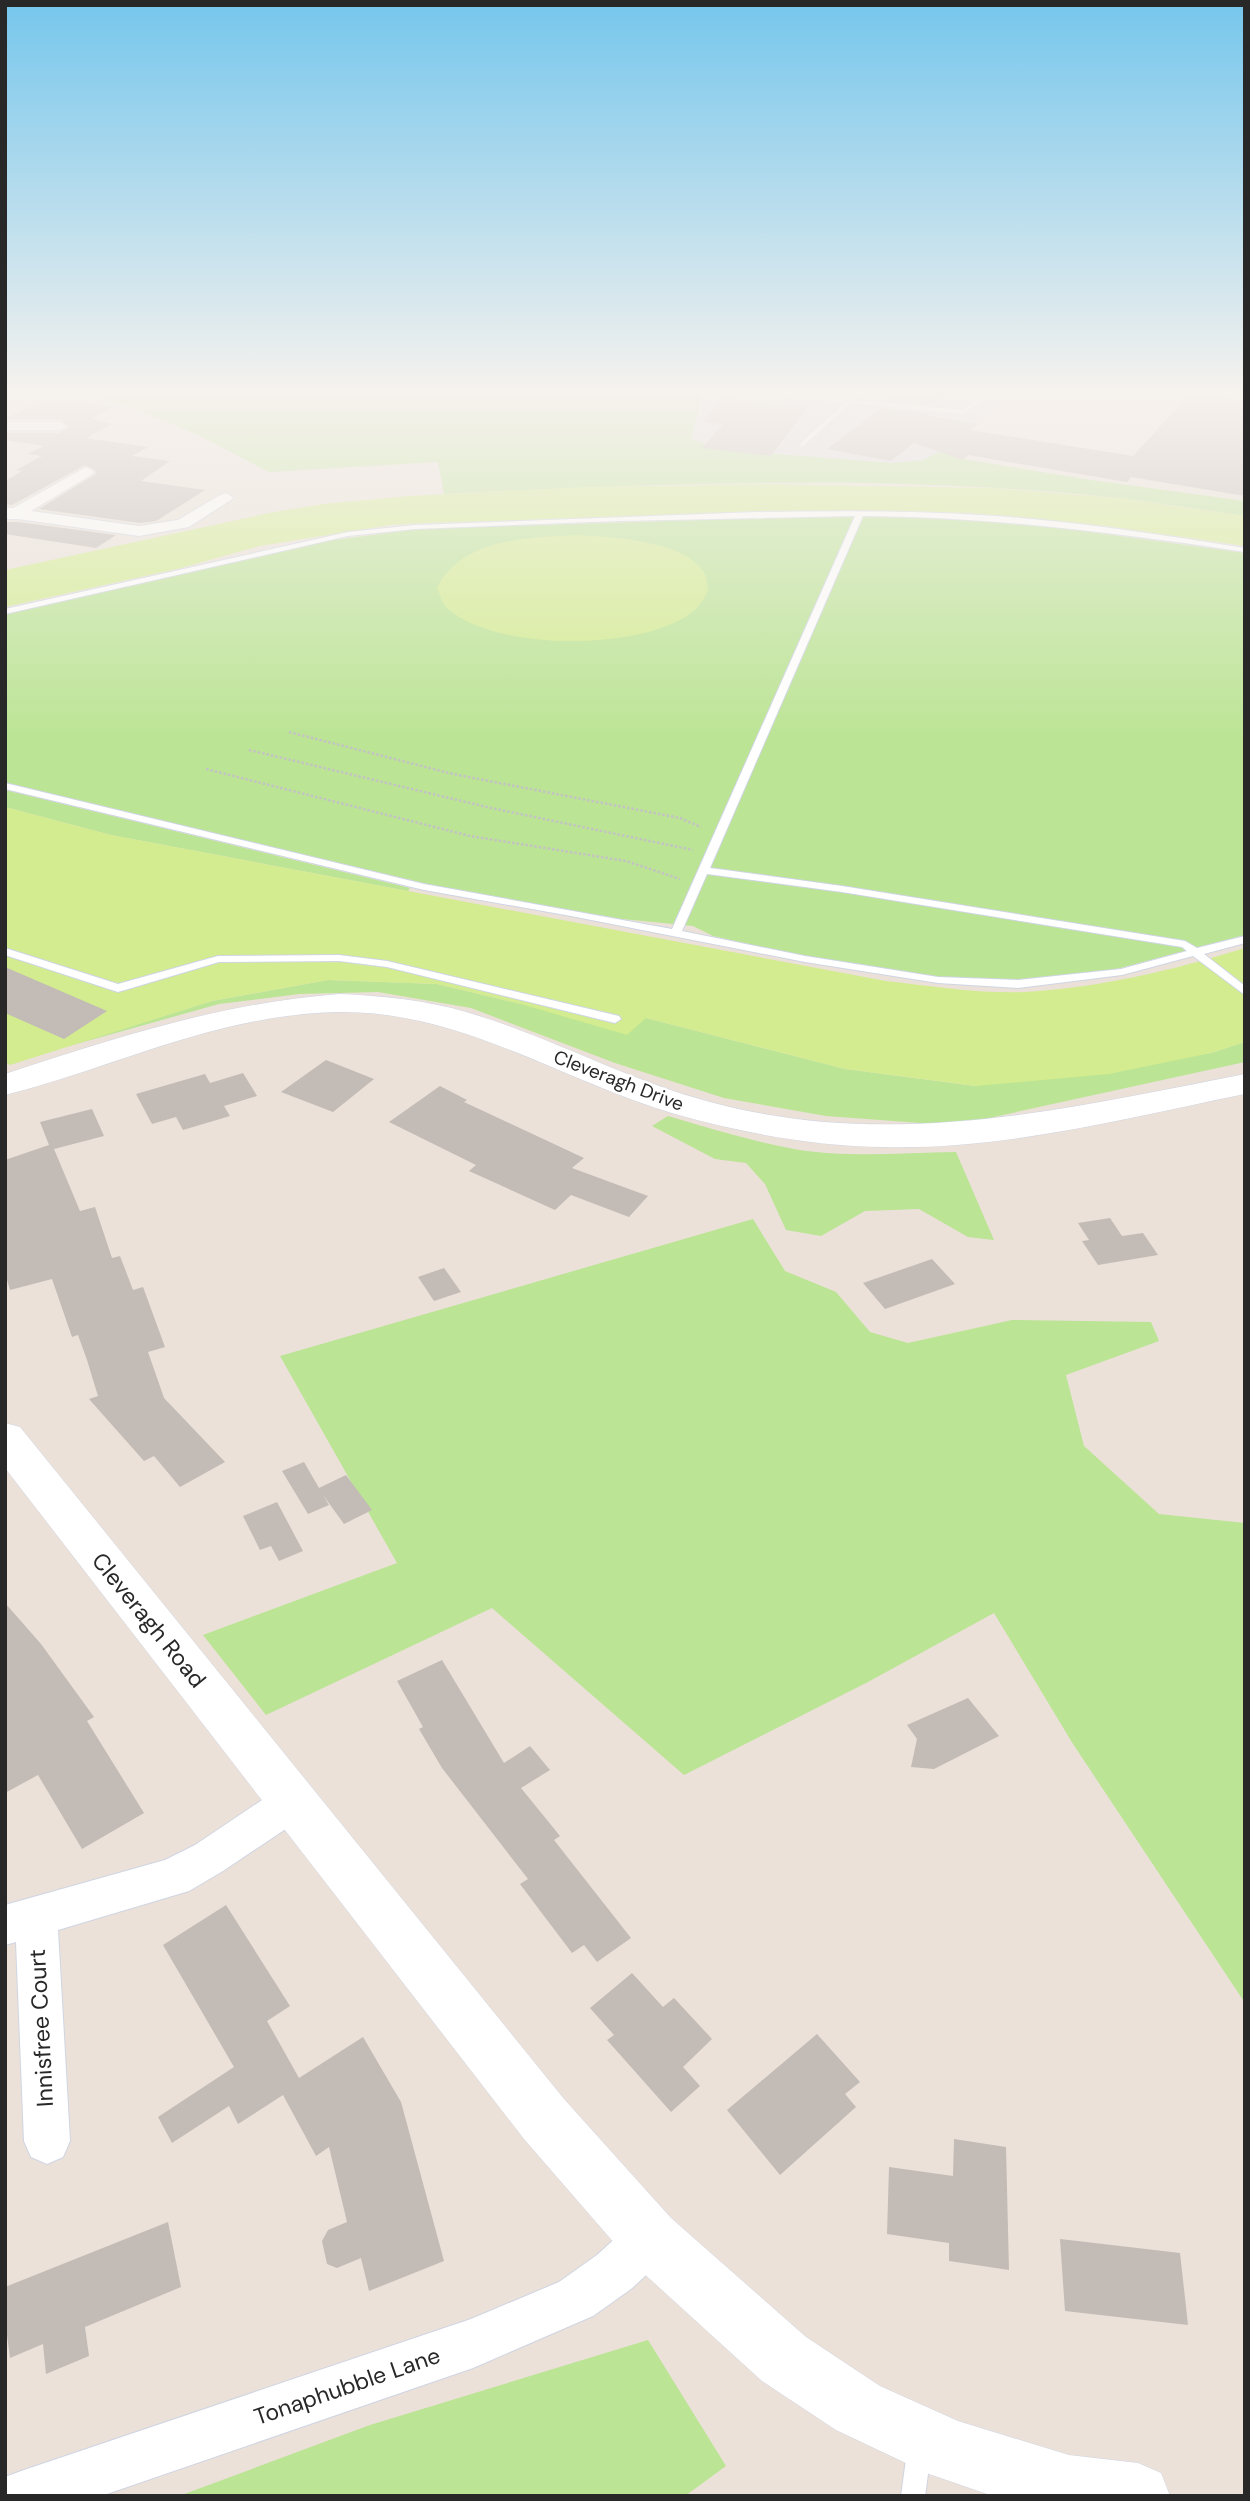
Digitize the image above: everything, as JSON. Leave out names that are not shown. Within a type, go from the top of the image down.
[{"type":"street","points":[[9,515],[139,531],[183,524],[212,507]]},
{"type":"street","name":"Cleveragh Drive","points":[[5,1085],[188,1026],[274,1007],[325,1004],[391,1005],[452,1017],[511,1037],[662,1099],[732,1119],[832,1134],[950,1135],[1032,1126],[1245,1084]]},
{"type":"street","name":"Cleveragh Road","points":[[5,1438],[544,2119],[650,2239],[785,2359],[858,2408],[952,2451],[1069,2487],[1138,2496]]},
{"type":"street","name":"Innisfree Court","points":[[47,2141],[21,1920],[174,1877],[209,1858],[294,1801]]},
{"type":"street","name":"Tonaphubble Lane","points":[[24,2496],[473,2343],[576,2299],[614,2272],[650,2239]]},
{"type":"lane","points":[[5,612],[348,534],[428,526],[860,514],[961,517],[1057,525],[1245,550]]},
{"type":"lane","points":[[676,933],[860,514]]},
{"type":"lane","points":[[5,786],[424,887],[805,959],[938,981],[1017,984],[1122,972],[1245,939]]},
{"type":"lane","points":[[704,870],[1164,939],[1185,944],[1245,992]]},
{"type":"lane","points":[[5,951],[118,988],[218,959],[339,958],[387,964],[615,1019]]},
{"type":"lane","points":[[913,2496],[922,2437]]},
{"type":"path","points":[[289,732],[453,774],[680,818],[720,835]]},
{"type":"path","points":[[249,750],[491,808],[711,854]]},
{"type":"path","points":[[206,769],[470,836],[626,861],[697,886]]},
{"type":"green space","points":[[306,507],[1180,507],[1245,516],[1245,546],[1106,526],[968,513],[858,510],[425,523],[390,525],[260,546],[181,568],[5,607],[5,570]]},
{"type":"green space","points":[[1180,507],[1245,507],[1245,516]]},
{"type":"green space","points":[[847,515],[960,519],[1054,527],[1245,553],[1245,935],[1113,970],[1016,981],[938,977],[806,957],[713,936],[693,926],[622,919],[448,889],[5,783],[5,614],[311,543],[418,529]]},
{"type":"green space","points":[[580,535],[648,543],[683,554],[705,574],[708,591],[696,609],[674,623],[644,633],[571,641],[533,639],[498,632],[468,622],[446,607],[442,600],[437,588],[448,571],[480,550],[520,539]]},
{"type":"green space","points":[[5,790],[410,888],[408,891],[111,835],[5,807]]},
{"type":"green space","points":[[5,807],[111,835],[886,981],[973,991],[1025,992],[1081,987],[1164,971],[1245,948],[1245,1042],[1211,1053],[1109,1074],[976,1086],[845,1069],[646,1018],[627,1035],[521,1004],[437,984],[328,980],[212,1001],[10,1065],[5,1062]]},
{"type":"green space","points":[[328,980],[437,984],[521,1004],[646,1018],[845,1069],[975,1086],[1211,1053],[1245,1042],[1245,1062],[980,1120],[934,1124],[826,1116],[724,1098],[615,1063],[471,1008],[378,992],[299,994],[219,1004],[62,1048],[212,1001]]},
{"type":"green space","points":[[668,1116],[762,1142],[814,1152],[956,1152],[994,1240],[968,1237],[919,1209],[865,1211],[821,1236],[786,1230],[765,1184],[746,1163],[715,1159],[652,1126]]},
{"type":"green space","points":[[753,1219],[785,1271],[836,1292],[870,1332],[908,1343],[1012,1320],[1151,1322],[1159,1341],[1066,1375],[1084,1446],[1159,1514],[1245,1523],[1245,2003],[1073,1744],[994,1613],[868,1682],[684,1775],[492,1608],[266,1715],[203,1635],[397,1563],[280,1356]]},
{"type":"green space","points":[[648,2340],[726,2466],[685,2496],[179,2496],[370,2425]]},
{"type":"building","points":[[43,507],[179,507],[156,521],[140,523],[39,509]]},
{"type":"building","points":[[5,522],[116,535],[96,548],[5,534]]},
{"type":"building","points":[[5,967],[107,1011],[64,1039],[5,1013]]},
{"type":"building","points":[[326,1060],[374,1079],[333,1112],[281,1092]]},
{"type":"building","points":[[243,1073],[257,1096],[224,1106],[230,1116],[183,1130],[176,1117],[152,1124],[136,1094],[205,1074],[210,1083]]},
{"type":"building","points":[[440,1086],[467,1100],[464,1102],[584,1158],[572,1168],[648,1196],[629,1217],[571,1195],[555,1210],[469,1171],[476,1165],[389,1122]]},
{"type":"building","points":[[92,1109],[104,1136],[54,1149],[80,1211],[95,1207],[112,1258],[120,1256],[133,1290],[143,1287],[165,1347],[148,1352],[164,1398],[225,1462],[180,1487],[154,1456],[144,1461],[89,1399],[98,1396],[87,1360],[78,1335],[72,1337],[52,1279],[10,1290],[5,1273],[5,1160],[49,1145],[40,1122]]},
{"type":"building","points":[[1110,1218],[1122,1236],[1143,1233],[1158,1255],[1098,1265],[1082,1241],[1089,1240],[1078,1223]]},
{"type":"building","points":[[932,1259],[955,1284],[885,1309],[863,1283]]},
{"type":"building","points":[[444,1268],[461,1292],[434,1301],[418,1277]]},
{"type":"building","points":[[304,1462],[319,1488],[346,1475],[372,1510],[344,1524],[323,1495],[329,1505],[308,1514],[282,1471]]},
{"type":"building","points":[[277,1502],[303,1551],[279,1561],[271,1546],[260,1550],[243,1516]]},
{"type":"building","points":[[5,1603],[41,1644],[94,1717],[87,1721],[144,1813],[82,1849],[38,1775],[5,1793]]},
{"type":"building","points":[[442,1660],[504,1763],[530,1746],[550,1770],[521,1788],[560,1836],[554,1840],[631,1938],[597,1962],[584,1945],[572,1953],[520,1884],[528,1879],[442,1768],[419,1729],[423,1727],[397,1681]]},
{"type":"building","points":[[968,1698],[999,1736],[934,1769],[911,1767],[917,1739],[907,1725]]},
{"type":"building","points":[[226,1905],[290,2006],[267,2021],[299,2078],[363,2037],[401,2102],[444,2261],[369,2291],[361,2258],[337,2268],[327,2264],[322,2241],[328,2230],[347,2222],[329,2147],[316,2156],[283,2095],[238,2124],[229,2106],[172,2143],[158,2117],[234,2067],[163,1945]]},
{"type":"building","points":[[632,1973],[663,2007],[674,1998],[712,2039],[683,2067],[700,2086],[671,2112],[607,2040],[614,2035],[590,2008]]},
{"type":"building","points":[[817,2034],[860,2082],[845,2094],[856,2107],[780,2175],[727,2110]]},
{"type":"building","points":[[954,2139],[1006,2147],[1009,2270],[949,2261],[949,2243],[887,2234],[889,2167],[953,2176]]},
{"type":"building","points":[[168,2222],[181,2287],[85,2327],[89,2356],[46,2374],[43,2344],[10,2358],[5,2320],[5,2287]]},
{"type":"building","points":[[1060,2239],[1180,2253],[1188,2325],[1065,2311]]}]
